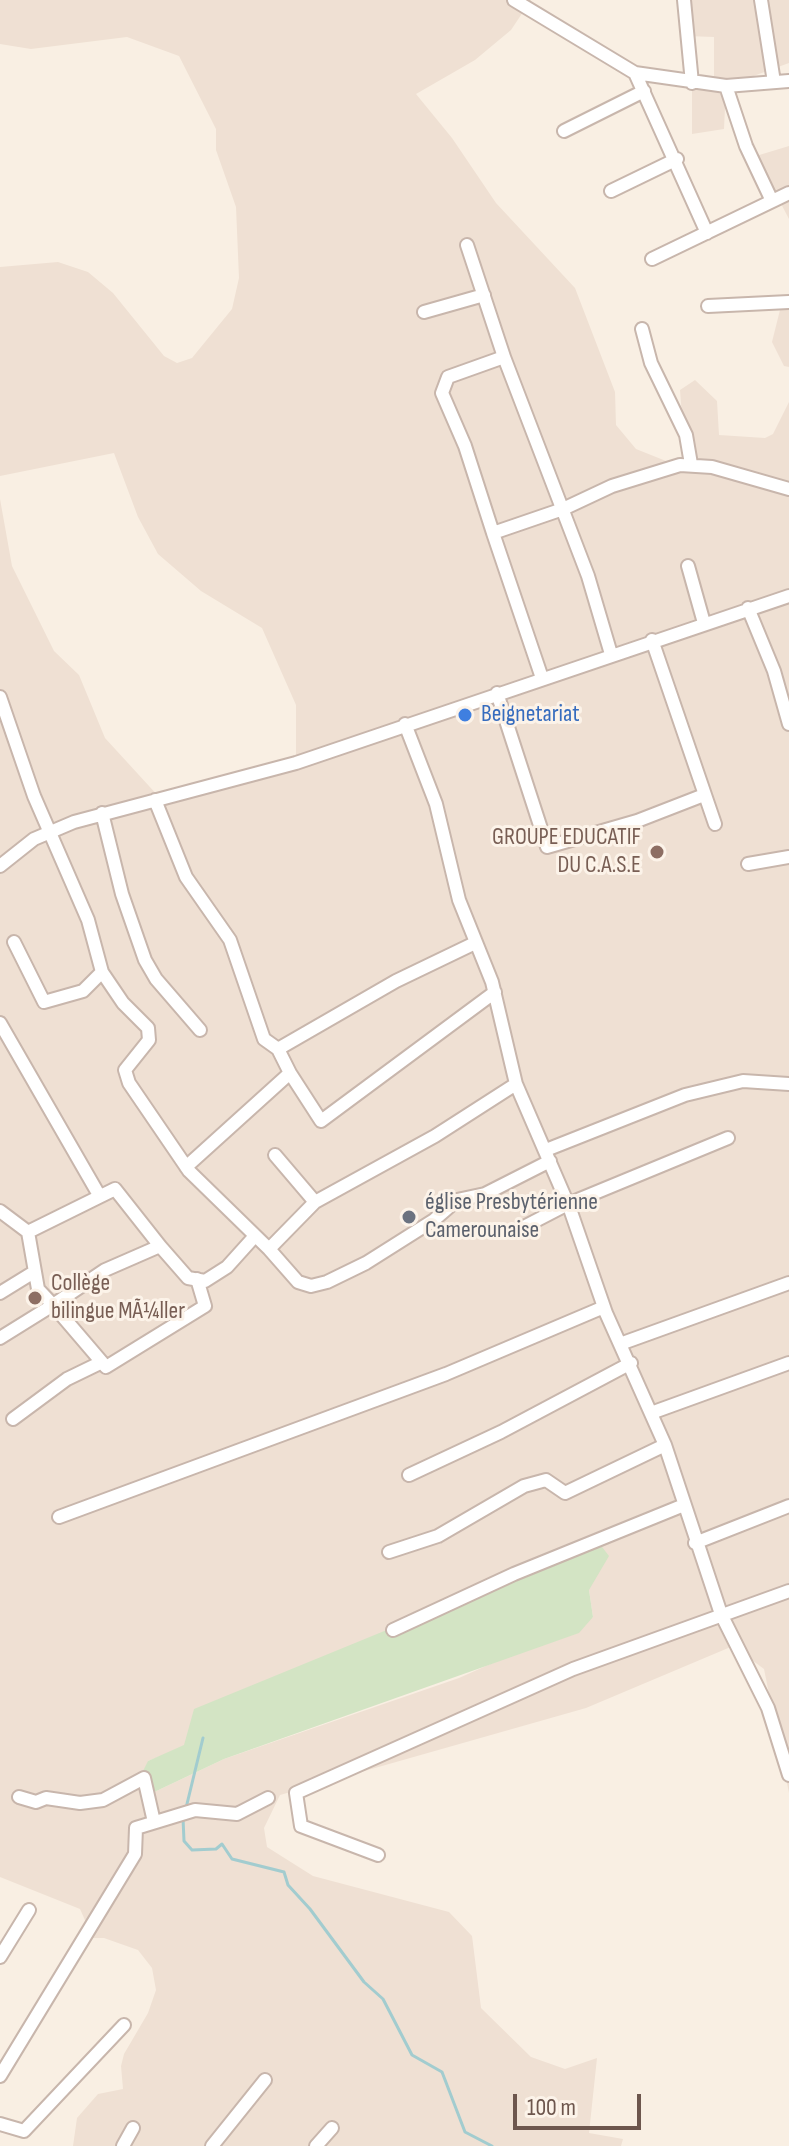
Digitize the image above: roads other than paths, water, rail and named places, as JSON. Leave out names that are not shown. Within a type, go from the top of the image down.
[{"type":"street","points":[[514,0],[635,73],[726,86],[789,81]]},
{"type":"street","points":[[684,0],[692,83]]},
{"type":"street","points":[[761,0],[774,82]]},
{"type":"street","points":[[635,73],[677,159],[707,233]]},
{"type":"street","points":[[726,86],[746,146],[772,201]]},
{"type":"street","points":[[564,131],[644,91]]},
{"type":"street","points":[[611,191],[677,159]]},
{"type":"street","points":[[652,259],[789,193]]},
{"type":"street","points":[[467,245],[504,357],[563,509],[611,654]]},
{"type":"street","points":[[424,312],[484,295]]},
{"type":"street","points":[[708,306],[789,302]]},
{"type":"street","points":[[642,329],[651,363],[686,435],[691,464]]},
{"type":"street","points":[[504,357],[448,377],[442,393],[465,446],[542,678]]},
{"type":"street","points":[[493,533],[563,509],[612,486],[691,464],[746,475],[789,489]]},
{"type":"street","points":[[688,566],[704,623]]},
{"type":"street","points":[[0,866],[22,846],[49,831],[102,813],[296,763],[789,596]]},
{"type":"street","points":[[748,608],[774,671],[789,724]]},
{"type":"street","points":[[652,640],[715,824]]},
{"type":"street","points":[[497,693],[509,721],[533,813],[548,847],[637,821],[704,795]]},
{"type":"street","points":[[0,697],[16,748],[88,920],[102,972],[123,1003],[148,1028],[149,1040],[129,1061],[125,1070],[186,1167],[298,1282],[311,1286],[327,1282],[366,1263],[434,1220],[457,1200],[485,1194],[548,1155],[685,1095],[743,1081],[789,1084]]},
{"type":"street","points":[[405,724],[436,804],[459,900],[495,992],[516,1084],[568,1204],[604,1307],[665,1445],[721,1614],[768,1708],[789,1775]]},
{"type":"street","points":[[155,800],[186,877],[230,940],[264,1039],[278,1049],[321,1121],[495,992]]},
{"type":"street","points":[[102,813],[112,860],[145,960],[156,979],[200,1030]]},
{"type":"street","points":[[748,864],[788,860]]},
{"type":"street","points":[[14,942],[44,1002],[83,991],[102,972]]},
{"type":"street","points":[[278,1049],[396,981],[475,943]]},
{"type":"street","points":[[0,1023],[29,1080],[99,1195]]},
{"type":"street","points":[[186,1167],[290,1073]]},
{"type":"street","points":[[269,1249],[315,1202],[435,1136],[516,1084]]},
{"type":"street","points":[[514,1232],[568,1204],[728,1138]]},
{"type":"street","points":[[275,1155],[315,1202]]},
{"type":"street","points":[[28,1232],[115,1189],[188,1278],[205,1281],[215,1277],[254,1237]]},
{"type":"street","points":[[0,1212],[28,1232],[38,1289],[106,1367],[205,1306],[197,1279]]},
{"type":"street","points":[[0,1338],[105,1270],[160,1246]]},
{"type":"street","points":[[0,1293],[34,1272]]},
{"type":"street","points":[[620,1344],[789,1283]]},
{"type":"street","points":[[59,1517],[446,1374],[604,1307]]},
{"type":"street","points":[[13,1419],[67,1379],[102,1362]]},
{"type":"street","points":[[409,1475],[501,1432],[631,1363]]},
{"type":"street","points":[[651,1413],[789,1363]]},
{"type":"street","points":[[389,1552],[438,1536],[524,1486],[546,1480],[565,1493],[665,1445]]},
{"type":"street","points":[[393,1630],[514,1574],[684,1505]]},
{"type":"street","points":[[695,1543],[789,1506]]},
{"type":"street","points":[[378,1855],[301,1826],[296,1793],[516,1692],[789,1591]]},
{"type":"street","points":[[19,1797],[36,1802],[46,1798],[80,1803],[103,1800],[144,1778],[154,1822]]},
{"type":"street","points":[[0,2076],[135,1854],[136,1828],[195,1810],[237,1814],[268,1798]]},
{"type":"street","points":[[0,1957],[29,1910]]},
{"type":"street","points":[[0,2124],[24,2131],[124,2025]]},
{"type":"street","points":[[212,2146],[265,2080]]},
{"type":"street","points":[[123,2146],[133,2128]]},
{"type":"street","points":[[316,2146],[332,2128]]},
{"type":"waterway","points":[[186,1808],[203,1738]]},
{"type":"waterway","points":[[183,1818],[184,1841],[192,1850],[216,1849],[222,1844],[232,1859],[284,1872],[288,1885],[310,1909],[364,1982],[383,1999],[412,2055],[442,2072],[465,2132],[492,2146]]},
{"type":"place","name":"Beignetariat","points":[[465,715]]},
{"type":"place","name":"GROUPE EDUCATIF DU C.A.S.E","points":[[657,852]]},
{"type":"place","name":"église Presbytérienne Camerounaise","points":[[409,1217]]},
{"type":"place","name":"Collège bilingue MÃ¼ller","points":[[35,1298]]}]
